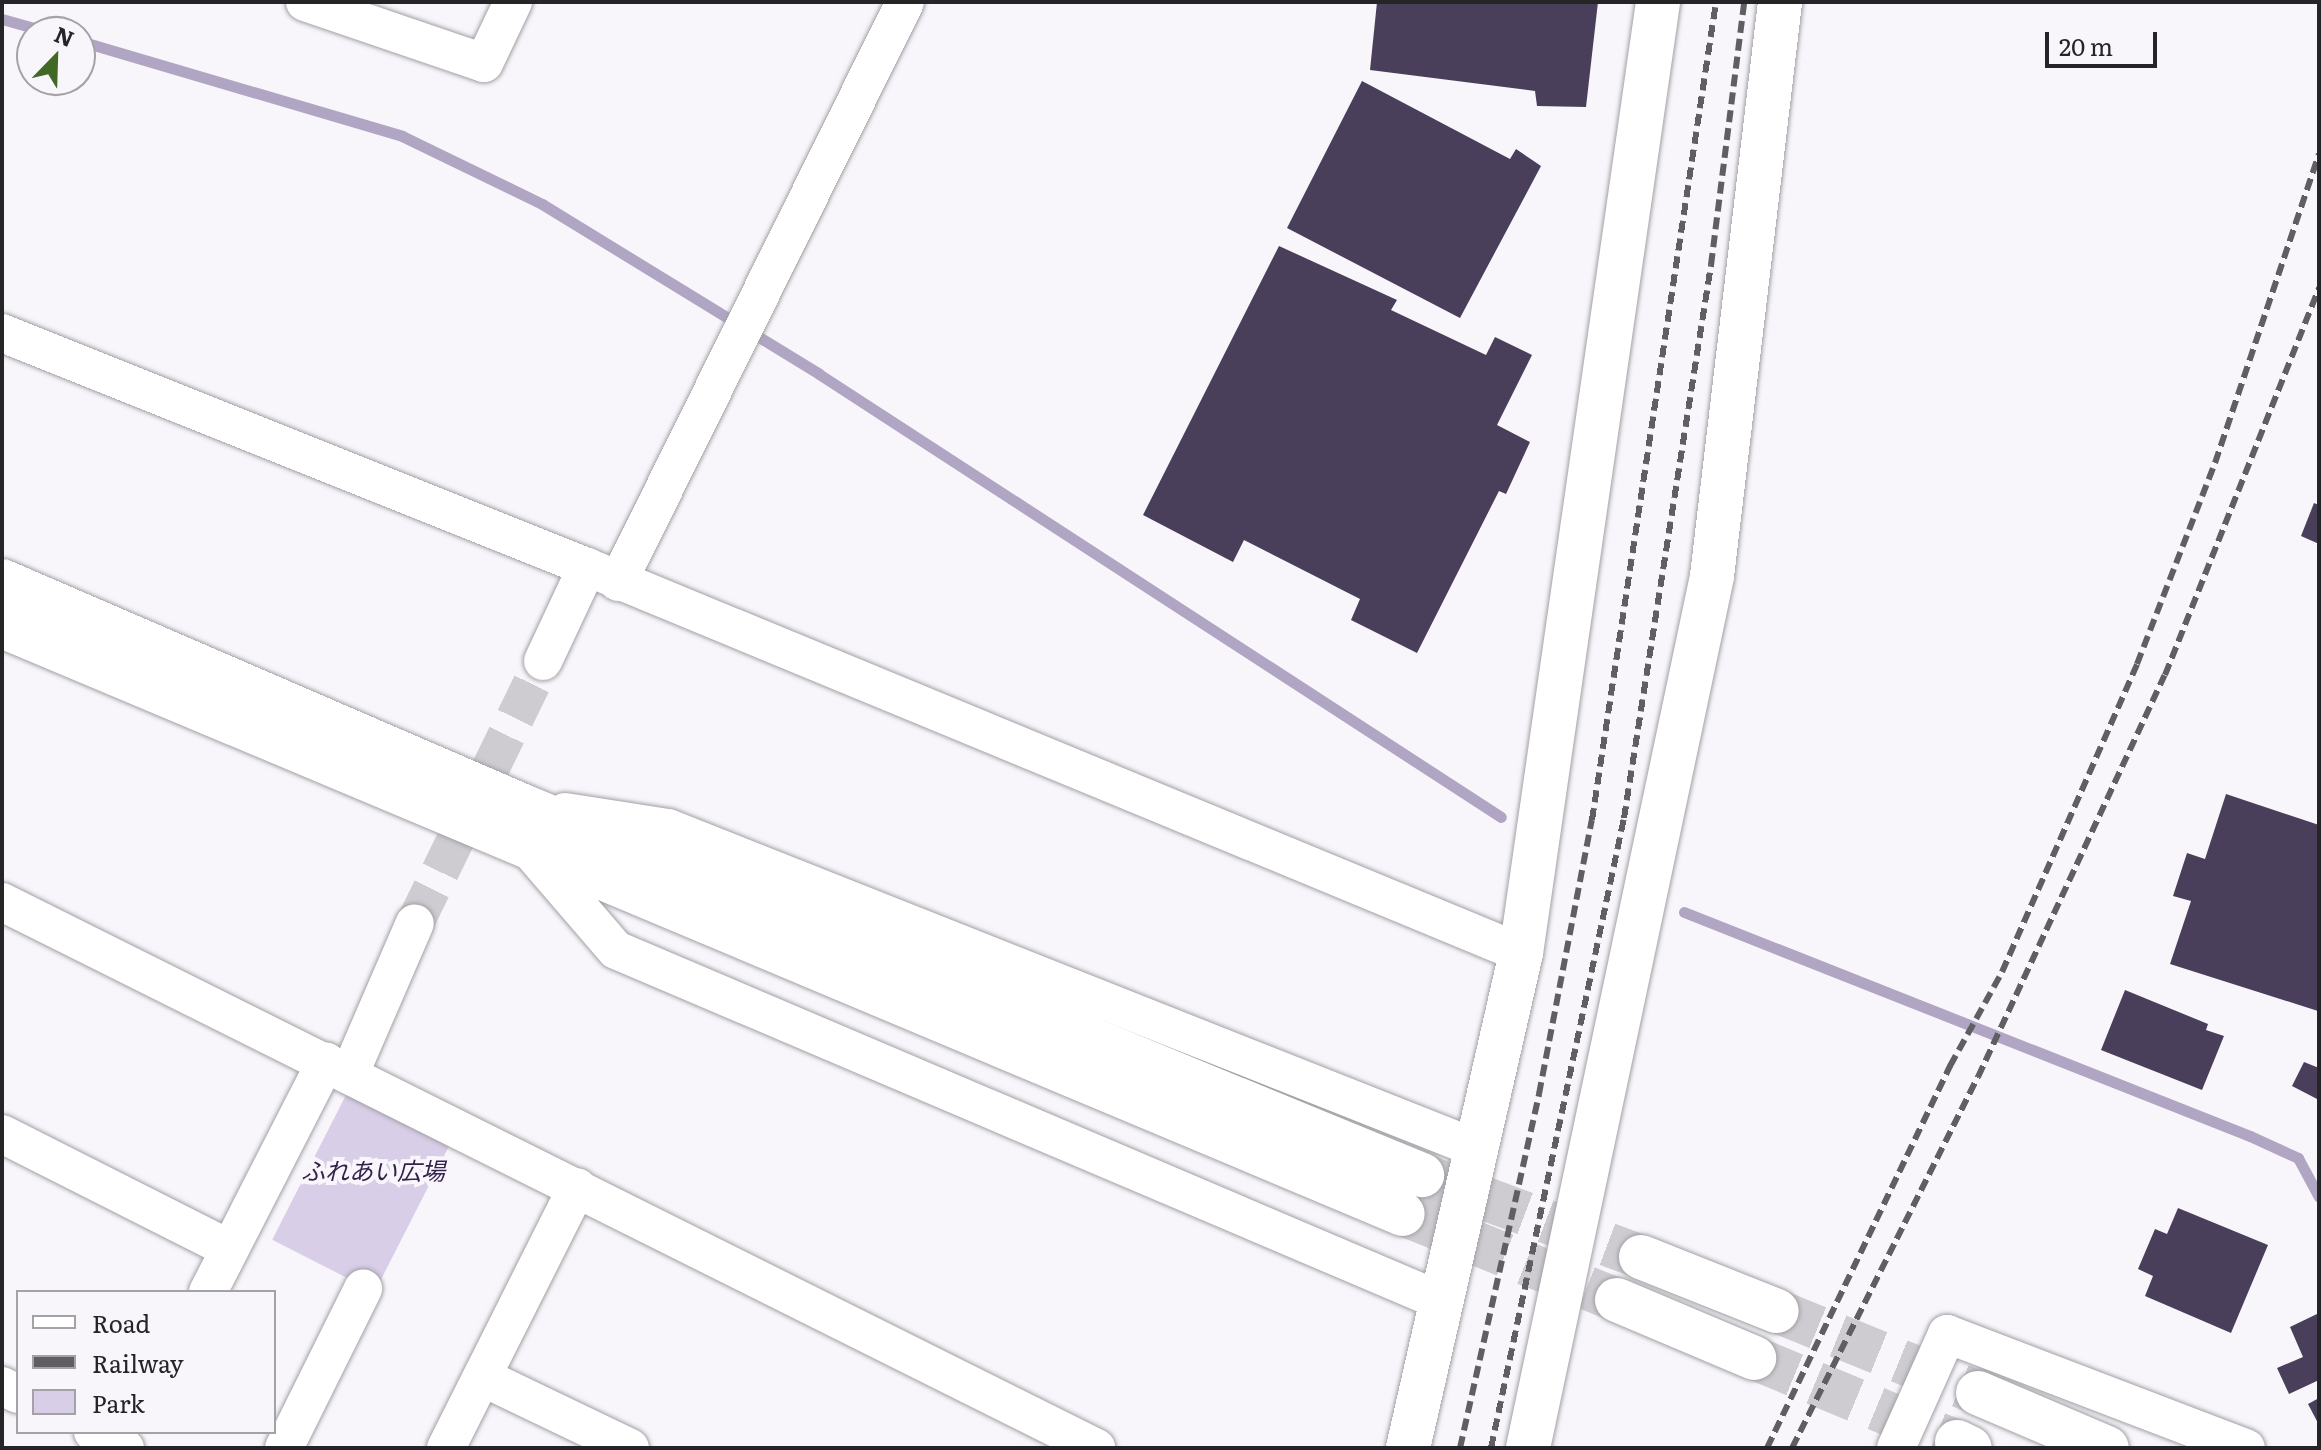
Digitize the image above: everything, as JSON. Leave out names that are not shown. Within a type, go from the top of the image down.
[{"type":"street","points":[[305,2],[484,63],[513,2]]},
{"type":"street","points":[[543,661],[602,574],[737,335],[905,2]]},
{"type":"street","points":[[1408,1448],[1521,953],[1613,342],[1658,2]]},
{"type":"street","points":[[1528,1448],[1712,576],[1780,2]]},
{"type":"street","points":[[2,333],[602,574],[1521,953]]},
{"type":"street","points":[[2,581],[523,806],[1422,1175]]},
{"type":"street","points":[[2,626],[1403,1214]]},
{"type":"street","points":[[523,806],[668,828],[1478,1149]]},
{"type":"street","points":[[529,849],[616,950],[1441,1301]]},
{"type":"street","points":[[2,902],[338,1067],[1096,1448]]},
{"type":"street","points":[[209,1290],[338,1067],[415,923]]},
{"type":"street","points":[[2,1134],[230,1249]]},
{"type":"street","points":[[446,1448],[577,1187]]},
{"type":"street","points":[[1641,1257],[1777,1311]]},
{"type":"street","points":[[284,1448],[363,1289]]},
{"type":"street","points":[[1617,1300],[1754,1358]]},
{"type":"street","points":[[1896,1448],[1947,1334],[2246,1448]]},
{"type":"street","points":[[482,1377],[630,1448]]},
{"type":"street","points":[[1978,1393],[2107,1448]]},
{"type":"street","points":[[97,1434],[126,1448]]},
{"type":"green space","name":"ふれあい広場","points":[[348,1091],[450,1143],[375,1292],[272,1240]]},
{"type":"building","points":[[1377,2],[1598,2],[1586,107],[1537,106],[1535,91],[1370,70]]},
{"type":"building","points":[[1362,81],[1510,159],[1516,149],[1541,166],[1460,318],[1287,228]]},
{"type":"building","points":[[1279,246],[1397,300],[1391,310],[1486,355],[1495,337],[1532,355],[1497,425],[1530,442],[1506,494],[1499,491],[1417,653],[1351,620],[1360,599],[1244,540],[1233,562],[1143,515]]},
{"type":"building","points":[[2314,503],[2319,505],[2319,544],[2301,536]]},
{"type":"building","points":[[2226,794],[2319,825],[2318,1011],[2170,964],[2191,901],[2173,896],[2187,853],[2205,859]]},
{"type":"building","points":[[2125,990],[2208,1024],[2206,1030],[2224,1036],[2202,1090],[2101,1050]]},
{"type":"building","points":[[2304,1062],[2319,1068],[2319,1100],[2292,1086]]},
{"type":"building","points":[[2178,1208],[2268,1245],[2231,1333],[2145,1296],[2153,1276],[2138,1269],[2155,1229],[2167,1234]]},
{"type":"building","points":[[2319,1313],[2319,1380],[2289,1394],[2277,1368],[2303,1357],[2290,1327]]},
{"type":"building","points":[[2319,1398],[2319,1425],[2308,1404]]},
{"type":"waterway","points":[[2,19],[16,23]]},
{"type":"waterway","points":[[96,46],[402,136],[542,204],[819,374],[1501,817]]},
{"type":"waterway","points":[[1684,912],[2250,1136],[2298,1158],[2319,1197]]},
{"type":"tunnel","points":[[415,923],[543,661]]},
{"type":"tunnel","points":[[1422,1175],[1641,1257]]},
{"type":"tunnel","points":[[1403,1214],[1617,1300]]},
{"type":"tunnel","points":[[1777,1311],[1978,1393]]},
{"type":"tunnel","points":[[1754,1358],[1957,1442]]},
{"type":"railway","points":[[1460,1448],[1539,1094],[1592,820],[1716,2]]},
{"type":"railway","points":[[1491,1448],[1624,818],[1711,265],[1744,2]]},
{"type":"railway","points":[[1767,1448],[1950,1066],[2002,972],[2137,664],[2215,463],[2319,154]]},
{"type":"railway","points":[[1792,1448],[1978,1077],[2165,675],[2319,288]]}]
